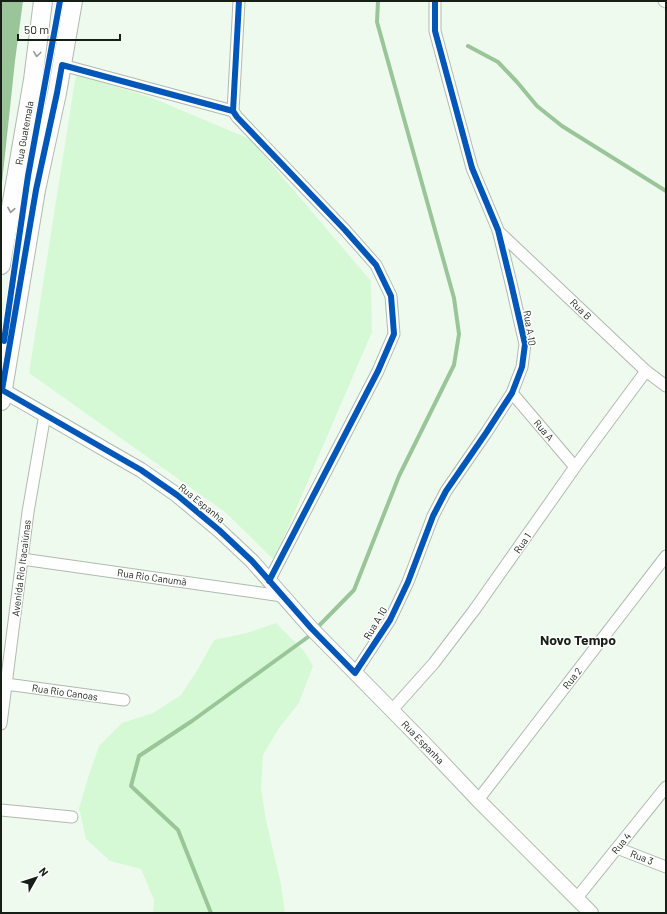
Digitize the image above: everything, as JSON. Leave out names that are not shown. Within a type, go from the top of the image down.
[{"type":"main road","name":"Rua Guatemala","points":[[1,265],[34,80],[43,1]]},
{"type":"main road","points":[[2,396],[36,190],[57,93],[73,1]]},
{"type":"main road","points":[[15,186],[36,190]]},
{"type":"street","points":[[239,1],[233,111],[237,118],[345,230],[376,265],[391,296],[394,334],[378,371],[269,581]]},
{"type":"street","name":"Rua A 10","points":[[355,673],[390,620],[408,582],[433,516],[446,491],[512,393],[522,367],[525,344],[498,230],[472,168],[435,31],[435,1]]},
{"type":"street","points":[[62,65],[233,111]]},
{"type":"street","name":"Rua B","points":[[498,230],[646,371],[666,386]]},
{"type":"street","name":"Rua 1","points":[[392,710],[434,663],[475,609],[646,371]]},
{"type":"street","name":"Rua A","points":[[512,393],[576,467]]},
{"type":"street","name":"Rua Espanha","points":[[2,396],[44,414],[141,470],[176,495],[219,530],[252,561],[328,646],[478,800],[591,913]]},
{"type":"street","name":"Avenida Rio Itacaiúnas","points":[[1,724],[28,512],[44,414]]},
{"type":"street","name":"Rua 2","points":[[478,800],[666,556]]},
{"type":"street","name":"Rua Rio Canumã","points":[[22,559],[282,596]]},
{"type":"street","name":"Rua Rio Canoas","points":[[6,684],[124,700]]},
{"type":"street","name":"Rua 4","points":[[576,899],[666,787]]},
{"type":"street","points":[[1,810],[72,817]]},
{"type":"street","name":"Rua 3","points":[[617,848],[666,867]]},
{"type":"shaded area","points":[[1,1],[23,1],[1,187]]},
{"type":"shaded area","points":[[76,74],[152,98],[250,139],[371,281],[372,332],[274,560],[225,512],[29,373]]},
{"type":"shaded area","points":[[276,623],[304,651],[313,666],[299,703],[279,728],[263,755],[261,788],[266,820],[281,884],[285,913],[153,913],[154,900],[141,869],[110,861],[86,839],[79,808],[99,746],[122,723],[153,713],[181,695],[198,669],[214,640],[247,633]]},
{"type":"waterway","points":[[211,913],[178,830],[131,786],[139,756],[192,721],[308,637],[354,590],[399,476],[454,365],[459,334],[454,298],[377,22],[378,1]]},
{"type":"waterway","points":[[468,46],[498,62],[537,106],[562,126],[666,191]]},
{"type":"cycle path","points":[[4,341],[28,176],[60,1]]},
{"type":"cycle path","points":[[239,1],[233,111],[376,265],[391,296],[394,334],[378,371],[269,581]]},
{"type":"cycle path","points":[[233,111],[62,65],[36,190],[2,390],[141,470],[177,495],[219,530],[252,561],[311,628],[355,673],[390,620],[408,582],[433,516],[446,491],[512,393],[522,367],[525,344],[498,230],[472,168],[435,31],[435,1]]},
{"type":"district","name":"Novo Tempo","points":[[578,640]]}]
